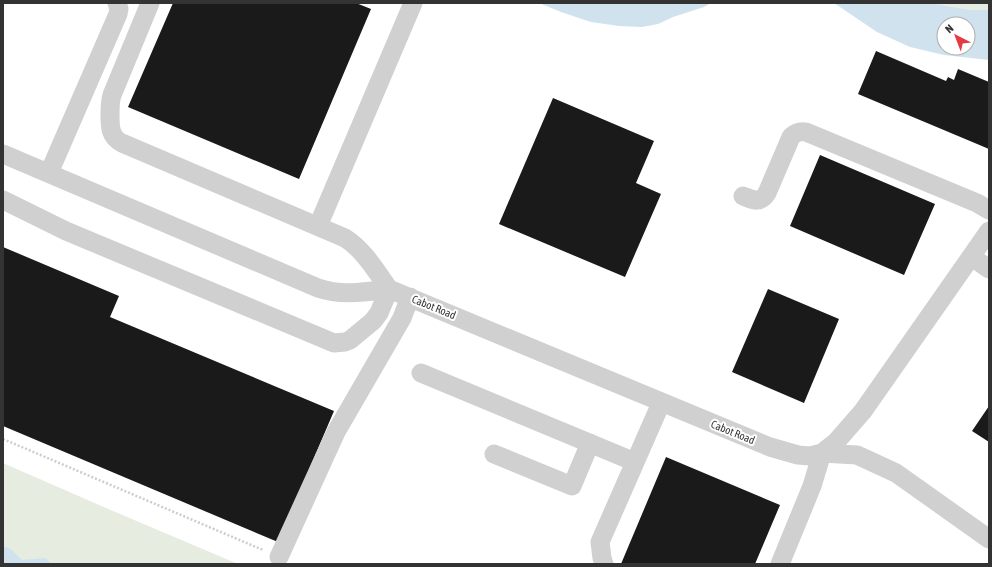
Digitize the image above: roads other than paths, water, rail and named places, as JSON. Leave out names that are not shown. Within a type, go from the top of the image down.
[{"type":"street","points":[[49,173],[118,14],[119,9],[117,3]]},
{"type":"street","points":[[150,3],[112,95],[110,107],[110,129],[113,136],[122,143],[348,240],[368,259],[389,289]]},
{"type":"street","points":[[318,226],[413,3]]},
{"type":"street","points":[[743,196],[755,200],[764,197],[791,137],[797,132],[802,131],[970,200],[989,210]]},
{"type":"street","points":[[3,154],[322,290],[334,293],[343,293],[389,289]]},
{"type":"street","points":[[3,200],[77,235],[334,343],[350,340],[373,321],[379,313],[389,289]]},
{"type":"street","points":[[780,564],[812,486],[822,453],[836,442],[863,411],[989,231]]},
{"type":"street","points":[[972,257],[989,268]]},
{"type":"street","name":"Cabot Road","points":[[389,289],[778,450],[810,456],[822,453],[857,455],[896,473],[989,539]]},
{"type":"street","points":[[279,557],[336,432],[402,318],[410,297]]},
{"type":"street","points":[[420,373],[635,462]]},
{"type":"street","points":[[604,564],[600,542],[661,402]]},
{"type":"street","points":[[494,454],[572,486],[590,443]]},
{"type":"water","points":[[539,3],[711,3],[658,24],[642,27],[619,26],[591,22]]},
{"type":"water","points":[[834,3],[930,3],[971,10],[989,10],[989,60],[953,56],[976,56],[976,16],[936,16],[936,53],[910,47],[877,32]]},
{"type":"water","points":[[3,546],[11,549],[22,560],[46,558],[51,564],[3,564]]}]
